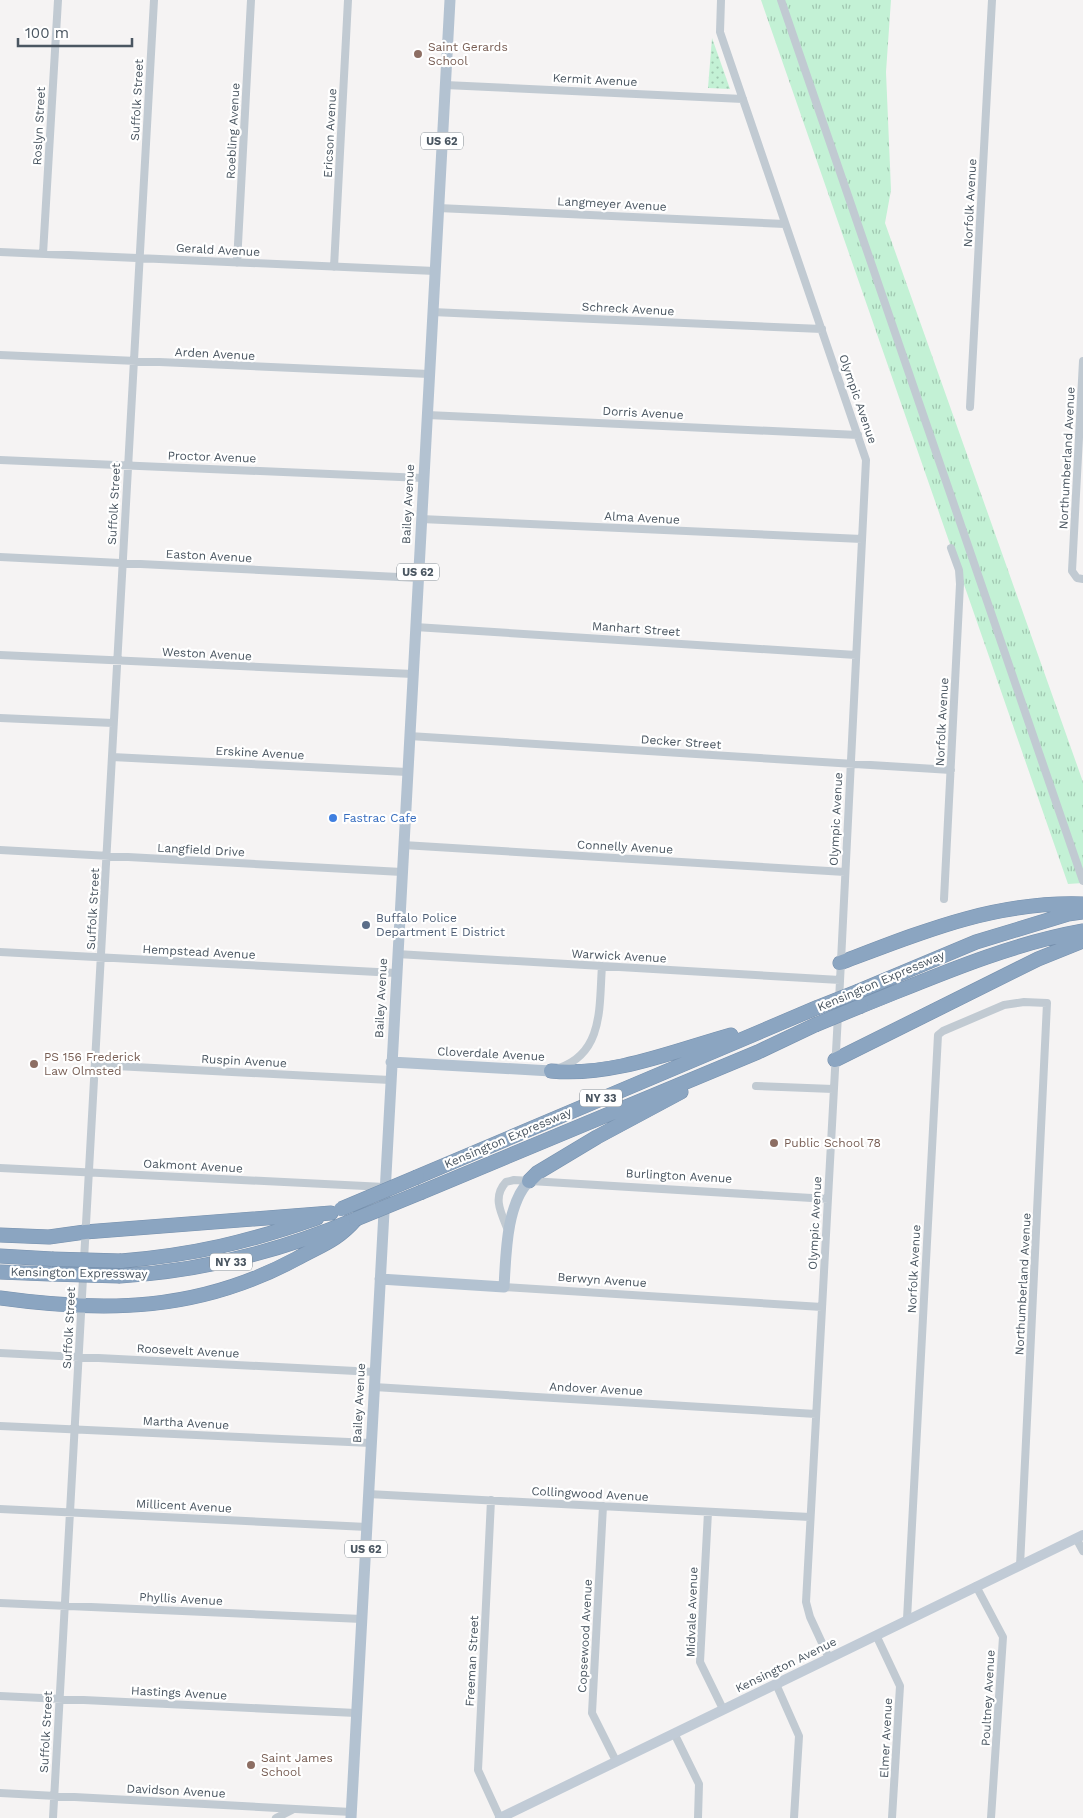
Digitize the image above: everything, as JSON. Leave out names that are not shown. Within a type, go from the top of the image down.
[{"type":"highway","points":[[840,963],[968,916],[1007,908],[1074,907]]},
{"type":"highway","name":"Kensington Expressway","points":[[0,1256],[121,1260],[170,1257],[232,1246],[268,1236],[336,1211],[785,1020],[976,942],[1074,907],[1083,912]]},
{"type":"highway","points":[[835,1060],[1081,937]]},
{"type":"highway","name":"Kensington Expressway","points":[[0,1272],[120,1276],[170,1272],[236,1260],[340,1231],[356,1219],[758,1052],[860,1006],[985,956],[1033,941],[1081,937]]},
{"type":"highway","points":[[551,1071],[581,1072],[622,1065],[785,1020]]},
{"type":"highway","points":[[528,1180],[597,1137],[758,1052]]},
{"type":"highway","points":[[0,1235],[59,1237],[85,1232],[336,1211]]},
{"type":"highway","points":[[0,1298],[82,1306],[146,1305],[199,1298],[270,1273],[340,1231]]},
{"type":"main road","name":"Bailey Avenue","points":[[351,1815],[450,0]]},
{"type":"main road","name":"Cloverdale Avenue","points":[[391,1062],[551,1071]]},
{"type":"main road","name":"Burlington Avenue","points":[[504,1287],[508,1230],[512,1222],[516,1198],[528,1180]]},
{"type":"main road","name":"Berwyn Avenue","points":[[380,1279],[504,1287]]},
{"type":"street","name":"Roslyn Street","points":[[43,254],[58,0]]},
{"type":"street","name":"Suffolk Street","points":[[53,1818],[68,1512],[96,1066],[113,723],[154,0]]},
{"type":"street","name":"Roebling Avenue","points":[[237,263],[251,0]]},
{"type":"street","name":"Ericson Avenue","points":[[334,267],[348,0]]},
{"type":"street","name":"Olympic Avenue","points":[[721,0],[720,32],[866,460],[806,1606],[829,1658]]},
{"type":"street","points":[[781,0],[1081,869],[1083,880]]},
{"type":"street","name":"Norfolk Avenue","points":[[970,407],[992,0]]},
{"type":"street","name":"Kermit Avenue","points":[[445,85],[743,99]]},
{"type":"street","name":"Langmeyer Avenue","points":[[438,208],[786,224]]},
{"type":"street","name":"Gerald Avenue","points":[[0,252],[435,272]]},
{"type":"street","name":"Schreck Avenue","points":[[432,312],[822,329]]},
{"type":"street","name":"Arden Avenue","points":[[0,355],[429,374]]},
{"type":"street","name":"Northumberland Avenue","points":[[1083,361],[1072,555],[1072,574],[1077,578],[1083,579]]},
{"type":"street","name":"Dorris Avenue","points":[[427,415],[858,435]]},
{"type":"street","name":"Proctor Avenue","points":[[0,460],[423,478]]},
{"type":"street","name":"Alma Avenue","points":[[421,520],[862,539]]},
{"type":"street","name":"Norfolk Avenue","points":[[944,899],[960,584],[959,570],[951,548]]},
{"type":"street","name":"Easton Avenue","points":[[0,557],[418,578]]},
{"type":"street","name":"Manhart Street","points":[[415,627],[856,655]]},
{"type":"street","name":"Weston Avenue","points":[[0,655],[413,674]]},
{"type":"street","points":[[0,718],[113,723]]},
{"type":"street","name":"Decker Street","points":[[409,736],[951,770]]},
{"type":"street","name":"Erskine Avenue","points":[[112,757],[407,772]]},
{"type":"street","name":"Connelly Avenue","points":[[403,844],[845,872]]},
{"type":"street","name":"Langfield Drive","points":[[0,850],[402,872]]},
{"type":"street","name":"Hempstead Avenue","points":[[0,952],[396,973]]},
{"type":"street","name":"Warwick Avenue","points":[[397,954],[840,980]]},
{"type":"street","name":"Cloverdale Avenue","points":[[551,1071],[578,1059],[592,1042],[598,1021],[602,966]]},
{"type":"street","name":"Norfolk Avenue","points":[[908,1619],[938,1035],[943,1031],[1004,1005],[1024,1002],[1047,1003]]},
{"type":"street","name":"Northumberland Avenue","points":[[1020,1566],[1047,1003]]},
{"type":"street","name":"Ruspin Avenue","points":[[96,1066],[390,1080]]},
{"type":"street","points":[[756,1086],[833,1089]]},
{"type":"street","name":"Oakmont Avenue","points":[[0,1168],[384,1187]]},
{"type":"street","name":"Burlington Avenue","points":[[508,1230],[498,1201],[498,1193],[506,1182],[528,1180],[828,1199]]},
{"type":"street","name":"Berwyn Avenue","points":[[504,1287],[822,1307]]},
{"type":"street","name":"Roosevelt Avenue","points":[[0,1353],[375,1372]]},
{"type":"street","name":"Andover Avenue","points":[[374,1387],[816,1414]]},
{"type":"street","name":"Martha Avenue","points":[[0,1426],[371,1443]]},
{"type":"street","name":"Collingwood Avenue","points":[[368,1494],[810,1517]]},
{"type":"street","name":"Freeman Street","points":[[491,1500],[478,1770],[500,1818]]},
{"type":"street","name":"Copsewood Avenue","points":[[603,1506],[592,1713],[616,1761]]},
{"type":"street","name":"Millicent Avenue","points":[[0,1509],[367,1527]]},
{"type":"street","name":"Midvale Avenue","points":[[708,1512],[700,1662],[723,1709]]},
{"type":"street","points":[[1079,1536],[1083,1551]]},
{"type":"street","name":"Kensington Avenue","points":[[500,1818],[1079,1536]]},
{"type":"street","name":"Poultney Avenue","points":[[976,1586],[1003,1638],[991,1818]]},
{"type":"street","name":"Phyllis Avenue","points":[[0,1603],[362,1619]]},
{"type":"street","name":"Elmer Avenue","points":[[876,1635],[900,1686],[892,1818]]},
{"type":"street","points":[[776,1684],[799,1736],[794,1818]]},
{"type":"street","name":"Hastings Avenue","points":[[0,1696],[356,1713]]},
{"type":"street","points":[[674,1733],[699,1784],[698,1818]]},
{"type":"street","name":"Davidson Avenue","points":[[0,1792],[293,1809],[351,1815]]},
{"type":"street","points":[[276,1818],[293,1809]]},
{"type":"green space","points":[[761,0],[891,0],[886,72],[891,190],[885,223],[1083,782],[1083,883],[1068,884]]},
{"type":"green space","points":[[712,38],[730,89],[708,88]]},
{"type":"place","name":"Saint Gerards School","points":[[418,54]]},
{"type":"place","name":"Fastrac Cafe","points":[[333,818]]},
{"type":"place","name":"Buffalo Police Department E District","points":[[366,925]]},
{"type":"place","name":"PS 156 Frederick Law Olmsted","points":[[34,1064]]},
{"type":"place","name":"Public School 78","points":[[774,1143]]},
{"type":"place","name":"Saint James School","points":[[251,1765]]}]
